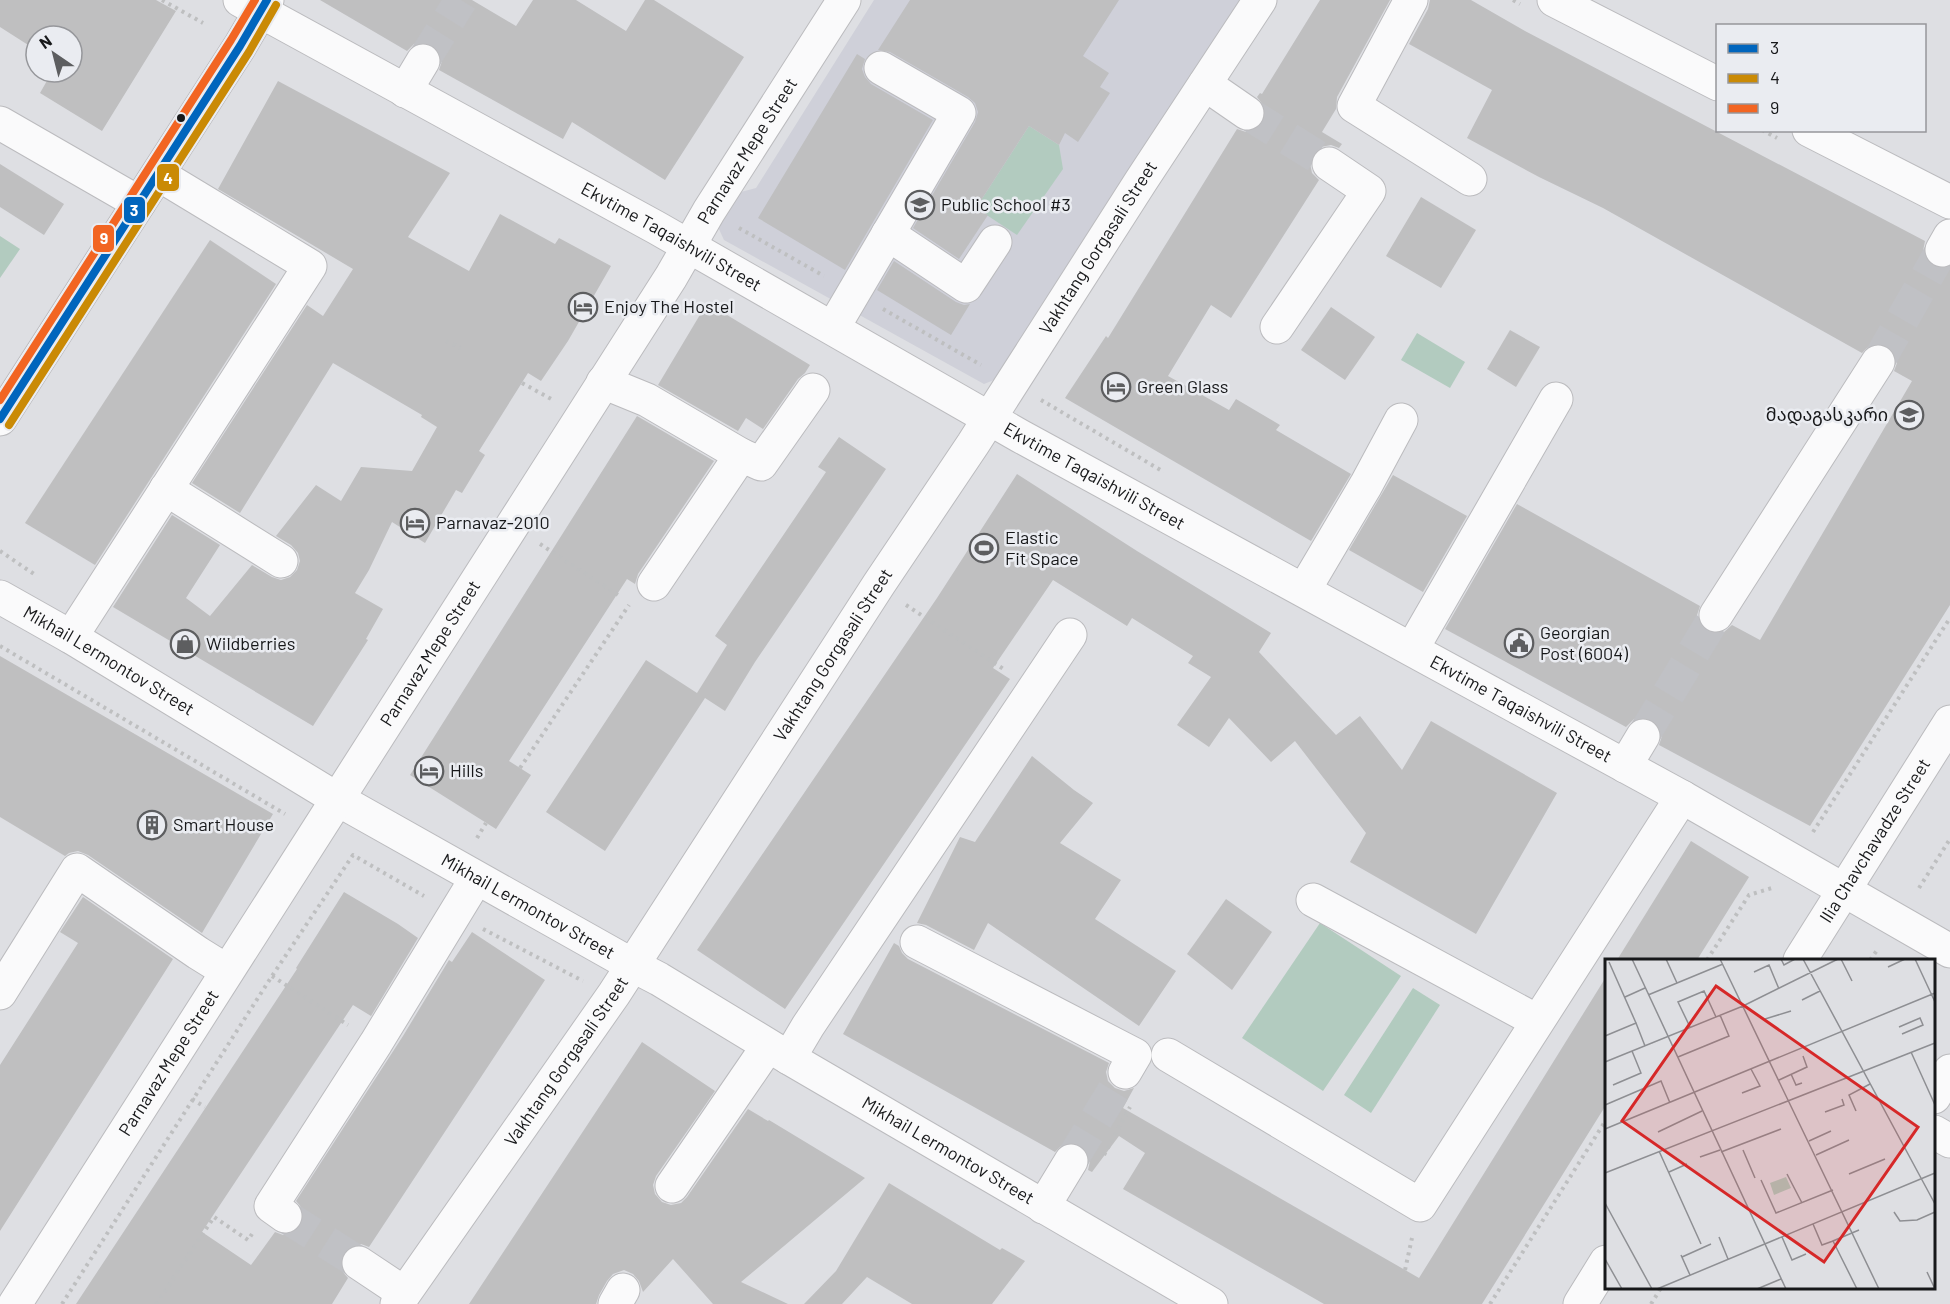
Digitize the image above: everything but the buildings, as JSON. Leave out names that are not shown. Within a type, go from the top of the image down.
[{"type":"street","name":"Parnavaz Mepe Street","points":[[15,1304],[844,0]]},
{"type":"street","name":"Vakhtang Gorgasali Street","points":[[401,1299],[632,965],[1260,0]]},
{"type":"street","points":[[1411,0],[1354,106],[1470,179]]},
{"type":"street","points":[[1554,0],[1716,83]]},
{"type":"street","name":"Ekvtime Taqaishvili Street","points":[[256,4],[405,91],[657,228],[1020,436],[1682,797],[1950,951]]},
{"type":"street","points":[[6,397],[158,174],[256,4]]},
{"type":"street","points":[[405,91],[423,61]]},
{"type":"street","points":[[833,328],[959,113],[881,68]]},
{"type":"street","points":[[1205,84],[1247,113]]},
{"type":"street","points":[[0,123],[139,203]]},
{"type":"street","points":[[1813,132],[1950,202]]},
{"type":"street","points":[[1277,327],[1369,191],[1329,164]]},
{"type":"street","points":[[71,637],[310,266],[158,174]]},
{"type":"street","points":[[888,234],[966,286],[995,242]]},
{"type":"street","points":[[1716,615],[1878,362]]},
{"type":"street","points":[[603,382],[647,400],[741,455],[761,464],[813,390]]},
{"type":"street","points":[[1412,649],[1556,399]]},
{"type":"street","points":[[1304,590],[1366,485],[1401,420]]},
{"type":"street","points":[[654,584],[741,455]]},
{"type":"street","points":[[166,489],[281,561]]},
{"type":"street","name":"Mikhail Lermontov Street","points":[[0,597],[71,637],[337,799],[476,879],[659,979],[1042,1207],[1211,1304]]},
{"type":"street","points":[[672,1186],[779,1052],[808,1026],[1070,635]]},
{"type":"street","name":"Ilia Chavchavadze Street","points":[[1801,959],[1950,722]]},
{"type":"street","points":[[1625,766],[1643,736]]},
{"type":"street","points":[[1168,1055],[1420,1205],[1682,797]]},
{"type":"street","points":[[0,993],[77,870],[227,971]]},
{"type":"street","points":[[278,1211],[376,1043],[476,879]]},
{"type":"street","points":[[1313,900],[1538,1021]]},
{"type":"street","points":[[917,942],[1135,1055],[1130,1086]]},
{"type":"street","points":[[1935,1095],[1950,1071]]},
{"type":"street","points":[[1935,1133],[1950,1141]]},
{"type":"street","points":[[1042,1207],[1085,1162]]},
{"type":"street","points":[[359,1263],[401,1299]]},
{"type":"street","points":[[1580,1304],[1605,1264]]},
{"type":"path","points":[[162,0],[203,23]]},
{"type":"path","points":[[446,340],[461,348]]},
{"type":"path","points":[[522,383],[553,400]]},
{"type":"path","points":[[1043,401],[1166,473]]},
{"type":"path","points":[[511,525],[630,602],[520,768]]},
{"type":"path","points":[[879,584],[907,606],[1034,690]]},
{"type":"path","points":[[1810,835],[1950,618]]},
{"type":"path","points":[[0,646],[285,814]]},
{"type":"path","points":[[474,842],[486,823]]},
{"type":"path","points":[[1918,888],[1950,839]]},
{"type":"path","points":[[62,1304],[272,976],[376,1043]]},
{"type":"path","points":[[1085,1162],[1130,1086]]},
{"type":"path","points":[[192,1099],[205,1107]]},
{"type":"path","points":[[1490,1304],[1605,1122]]},
{"type":"path","points":[[156,1304],[214,1218],[248,1240],[278,1211]]},
{"type":"path","points":[[1651,1304],[1660,1289]]},
{"type":"shaded area","name":"Public School #3","points":[[874,0],[1243,0],[994,380],[984,384],[724,240],[718,227],[741,192],[756,188]]},
{"type":"green space","points":[[1029,126],[1059,145],[1063,169],[1017,235],[976,208]]},
{"type":"green space","points":[[0,236],[20,249],[0,278]]},
{"type":"green space","points":[[1417,333],[1465,362],[1450,388],[1401,360]]},
{"type":"green space","points":[[1320,923],[1401,976],[1323,1091],[1242,1038]]},
{"type":"green space","points":[[1413,988],[1440,1005],[1371,1113],[1344,1095]]},
{"type":"tunnel","points":[[423,61],[461,0]]},
{"type":"tunnel","points":[[1247,113],[1329,164]]},
{"type":"tunnel","points":[[1878,362],[1942,250]]},
{"type":"tunnel","points":[[1643,736],[1716,615]]},
{"type":"tunnel","points":[[1071,1161],[1125,1072]]},
{"type":"tunnel","points":[[285,1216],[359,1263]]},
{"type":"transit line","name":"9","points":[[0,400],[255,0]]},
{"type":"transit line","name":"3","points":[[0,419],[240,46],[267,0]]},
{"type":"transit line","name":"4","points":[[9,425],[249,52],[276,5]]},
{"type":"place","name":"Public School #3","points":[[920,205]]},
{"type":"place","name":"Enjoy The Hostel","points":[[583,307]]},
{"type":"place","name":"Green Glass","points":[[1116,387]]},
{"type":"place","name":"მადაგასკარი","points":[[1909,415]]},
{"type":"place","name":"Parnavaz-2010","points":[[415,523]]},
{"type":"place","name":"Elastic Fit Space","points":[[984,548]]},
{"type":"place","name":"Georgian Post (6004)","points":[[1519,643]]},
{"type":"place","name":"Wildberries","points":[[185,644]]},
{"type":"place","name":"Hills","points":[[429,771]]},
{"type":"place","name":"Smart House","points":[[152,825]]}]
